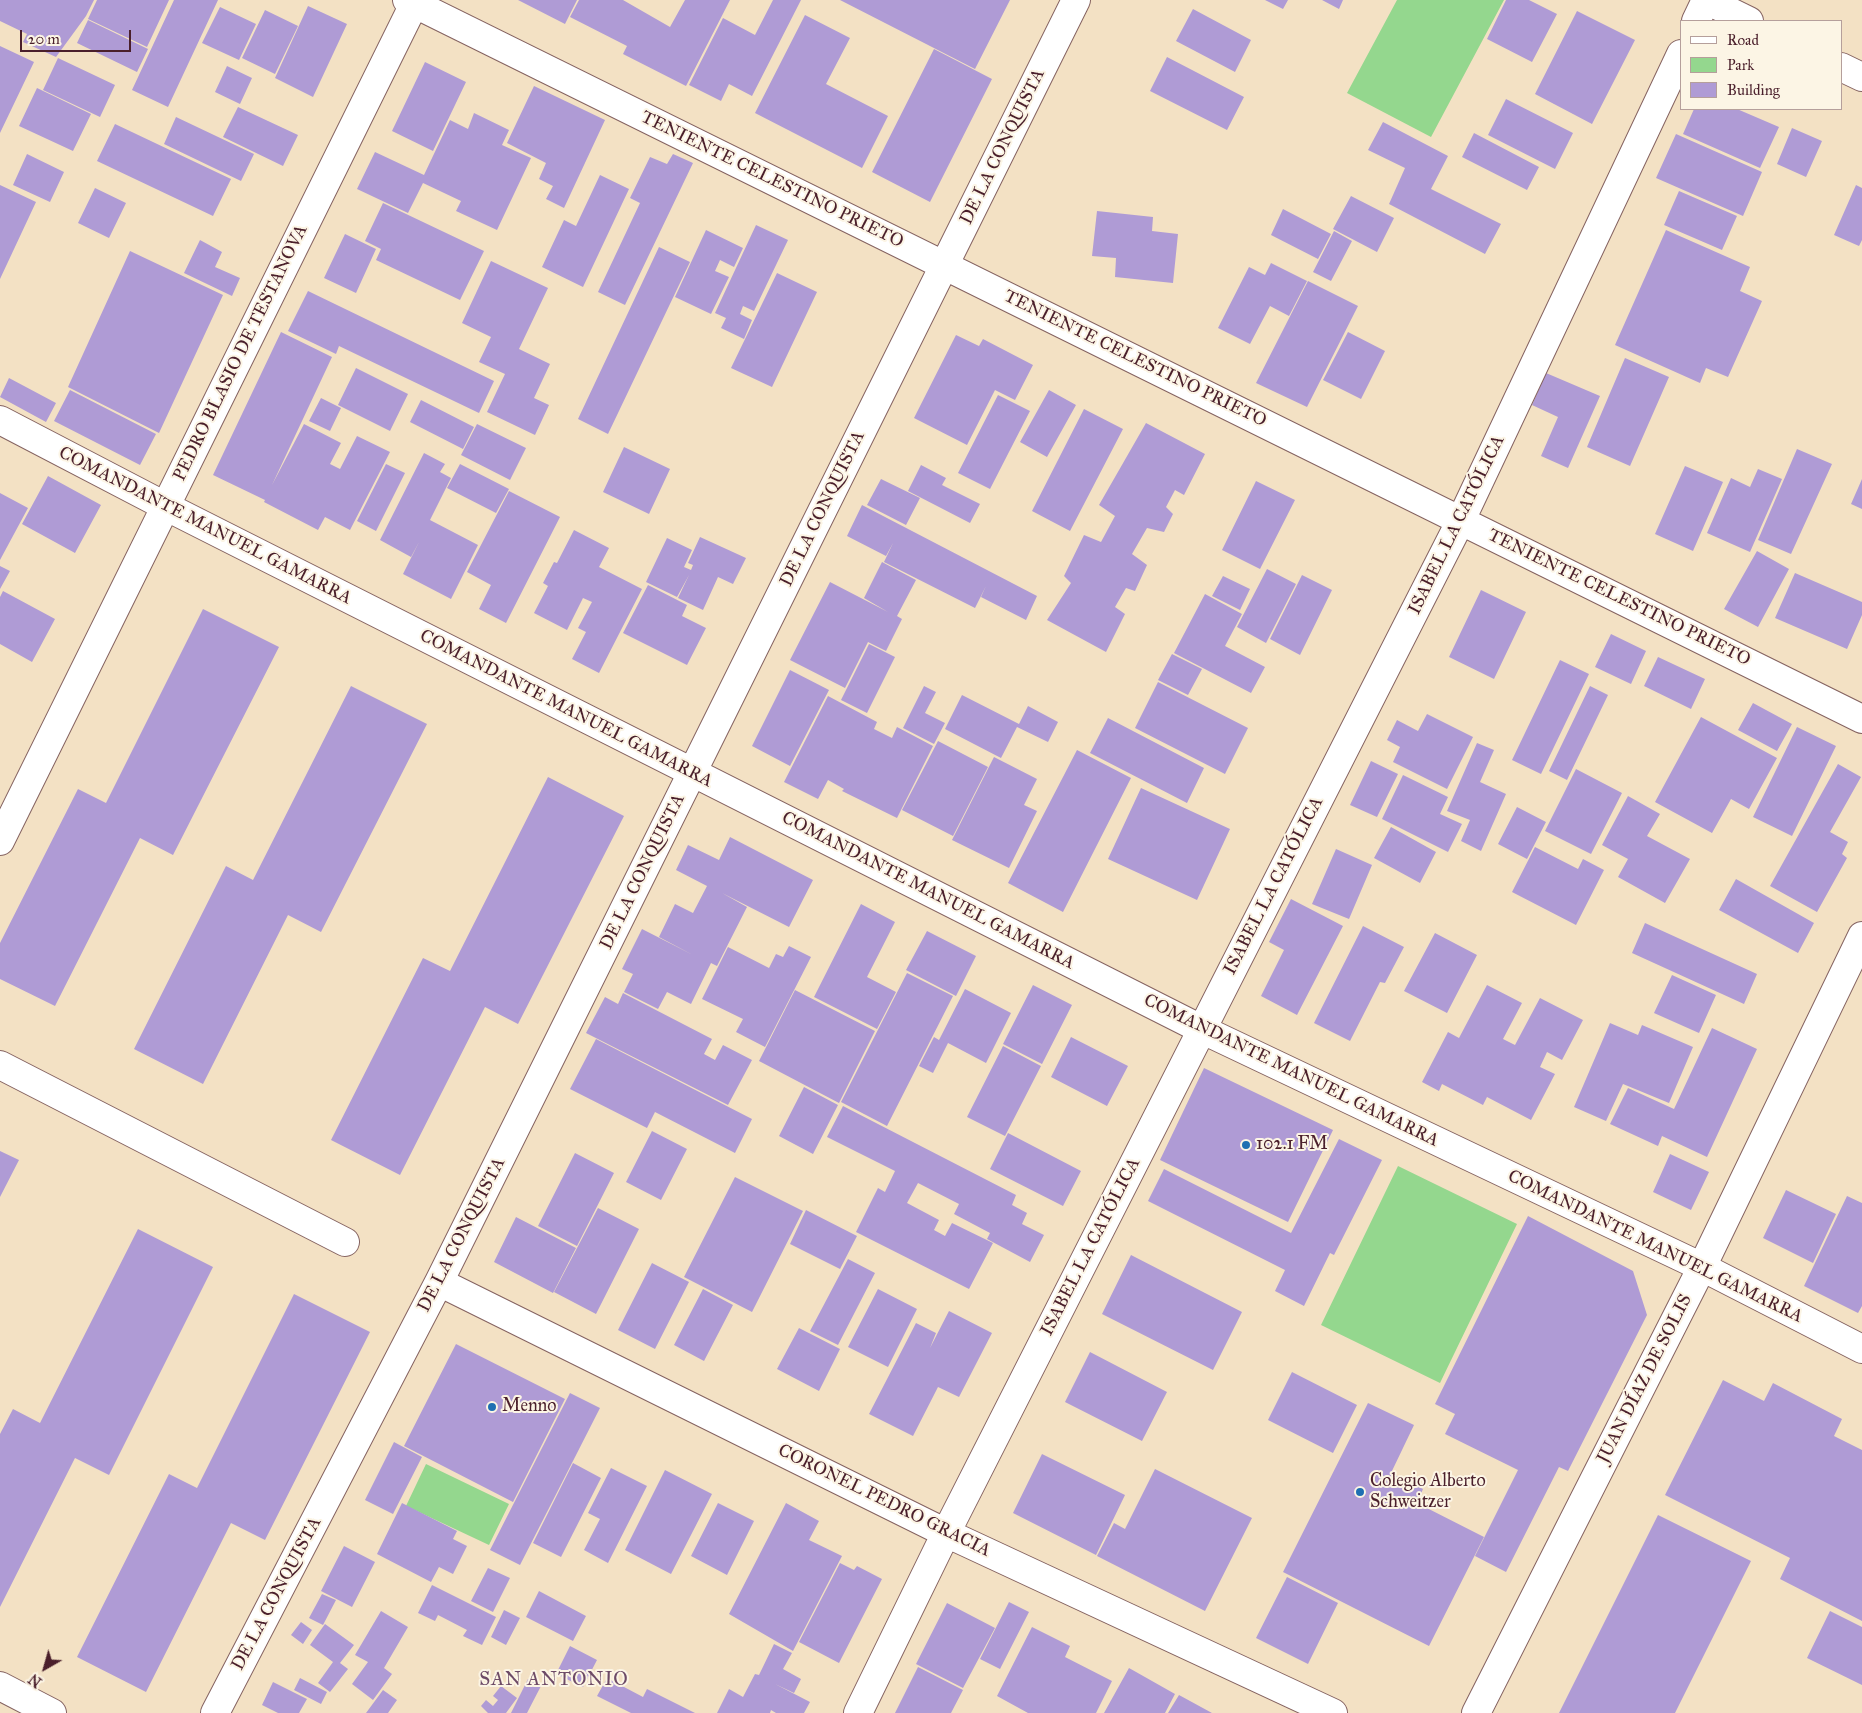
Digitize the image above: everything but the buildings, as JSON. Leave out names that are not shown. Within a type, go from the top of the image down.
[{"type":"street","name":"DE LA CONQUISTA","points":[[215,1713],[439,1282],[1076,0]]},
{"type":"street","points":[[1696,20],[1706,0],[1747,20]]},
{"type":"street","name":"TENIENTE CELESTINO PRIETO","points":[[412,1],[1862,719]]},
{"type":"street","name":"PEDRO BLASIO DE TESTANOVA","points":[[0,841],[412,1]]},
{"type":"street","name":"ISABEL LA CATÓLICA","points":[[858,1713],[946,1533],[1461,520],[1680,56]]},
{"type":"street","points":[[1842,68],[1862,78]]},
{"type":"street","name":"COMANDANTE MANUEL GAMARRA","points":[[0,420],[165,506],[1201,1029],[1702,1267],[1862,1349]]},
{"type":"street","name":"JUAN DÍAZ DE SOLIS","points":[[1476,1713],[1702,1267],[1862,936]]},
{"type":"street","points":[[0,1064],[345,1242]]},
{"type":"street","name":"CORONEL PEDRO GRACIA","points":[[439,1282],[946,1533],[1333,1713]]},
{"type":"street","points":[[0,1686],[52,1713]]},
{"type":"green space","points":[[1397,0],[1504,0],[1431,137],[1347,93]]},
{"type":"green space","points":[[1398,1166],[1517,1224],[1440,1383],[1321,1325]]},
{"type":"green space","points":[[426,1464],[509,1504],[489,1545],[406,1506]]},
{"type":"place","name":"102.1 FM","points":[[1246,1145]]},
{"type":"place","name":"Menno","points":[[492,1407]]},
{"type":"place","name":"Colegio Alberto Schweitzer","points":[[1360,1492]]},
{"type":"district","name":"SAN ANTONIO","points":[[554,1680]]}]
